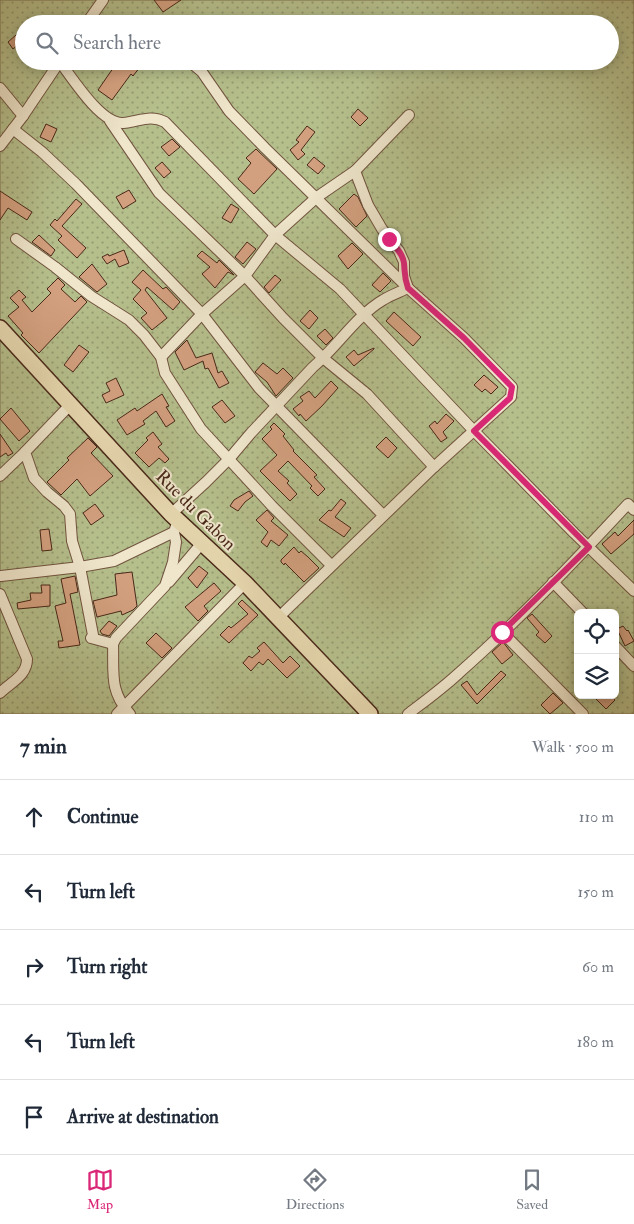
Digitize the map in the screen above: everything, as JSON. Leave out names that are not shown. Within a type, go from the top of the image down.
[{"type":"highway","name":"Rue du Gabon","points":[[2,333],[70,405],[174,522],[202,543],[245,583],[370,714]]},
{"type":"street","points":[[92,15],[103,0]]},
{"type":"street","points":[[0,146],[55,70]]},
{"type":"street","points":[[66,70],[93,105],[110,121],[159,193],[245,276],[323,358],[367,394],[434,467]]},
{"type":"street","points":[[200,70],[229,111],[408,288],[464,338],[512,387],[510,398],[383,515],[279,617]]},
{"type":"street","points":[[0,88],[23,116]]},
{"type":"street","points":[[161,357],[202,314],[245,276],[275,235],[317,197],[355,172],[409,115]]},
{"type":"street","points":[[110,121],[120,123],[154,118],[164,122],[275,235],[340,289],[474,431],[634,591]]},
{"type":"street","points":[[13,129],[42,152],[69,178],[202,314],[259,388],[383,515]]},
{"type":"street","points":[[355,172],[368,205],[382,229],[399,251],[404,262],[404,276],[408,288]]},
{"type":"street","points":[[16,239],[55,267],[90,296],[129,320],[144,335],[161,357],[165,373],[201,429],[272,506],[331,565]]},
{"type":"street","points":[[0,693],[23,674],[27,667],[27,659],[0,594],[1,573],[80,567],[114,561],[174,522],[206,482],[229,459],[250,433],[364,315],[382,300],[408,288]]},
{"type":"street","points":[[0,476],[70,405]]},
{"type":"street","points":[[25,452],[34,478],[70,514],[72,541],[80,567],[93,635],[91,638],[113,644]]},
{"type":"street","points":[[408,714],[459,674],[632,504]]},
{"type":"street","points":[[165,586],[173,562],[176,542],[174,522]]},
{"type":"street","points":[[202,543],[165,586],[121,632],[113,644],[114,688],[124,712],[245,583]]},
{"type":"street","points":[[553,582],[579,609]]},
{"type":"street","points":[[502,632],[583,714]]},
{"type":"street","points":[[619,650],[634,666]]},
{"type":"green space","points":[[0,0],[634,0],[634,714],[0,714]]},
{"type":"building","points":[[154,0],[181,0],[163,12]]},
{"type":"building","points":[[15,36],[15,47],[13,49],[8,42]]},
{"type":"building","points":[[112,70],[138,70],[133,76],[131,74],[112,100],[98,90]]},
{"type":"building","points":[[358,109],[368,118],[360,126],[351,117]]},
{"type":"building","points":[[46,124],[57,129],[51,142],[40,137]]},
{"type":"building","points":[[307,126],[315,132],[301,150],[305,154],[298,160],[290,150],[299,142],[296,140]]},
{"type":"building","points":[[172,139],[180,147],[169,156],[161,147]]},
{"type":"building","points":[[256,149],[277,169],[254,194],[238,179],[251,163],[246,158]]},
{"type":"building","points":[[314,157],[325,166],[318,174],[307,165]]},
{"type":"building","points":[[162,162],[171,172],[164,178],[155,168]]},
{"type":"building","points":[[129,190],[136,201],[123,209],[116,197]]},
{"type":"building","points":[[0,191],[32,212],[27,220],[8,208],[0,220]]},
{"type":"building","points":[[354,194],[358,197],[367,216],[356,227],[339,209]]},
{"type":"building","points":[[76,199],[82,204],[62,226],[86,248],[77,258],[58,240],[62,236],[50,225],[55,219],[57,221]]},
{"type":"building","points":[[231,204],[239,209],[231,223],[222,218]]},
{"type":"building","points":[[39,235],[55,250],[51,256],[32,242]]},
{"type":"building","points":[[247,242],[256,249],[243,264],[235,257]]},
{"type":"building","points":[[352,243],[363,254],[348,269],[338,256]]},
{"type":"building","points":[[124,250],[129,263],[119,267],[115,259],[107,264],[102,257],[108,254],[109,256]]},
{"type":"building","points":[[202,251],[217,263],[219,260],[234,275],[228,272],[215,288],[202,274],[210,267],[197,256]]},
{"type":"building","points":[[92,264],[107,284],[97,292],[79,277]]},
{"type":"building","points":[[143,270],[163,289],[166,287],[180,302],[173,310],[147,287],[145,290],[167,318],[152,330],[141,318],[147,313],[133,299],[141,290],[132,282]]},
{"type":"building","points":[[383,273],[391,281],[380,292],[372,285]]},
{"type":"building","points":[[275,275],[281,280],[269,293],[264,287]]},
{"type":"building","points":[[58,278],[65,285],[61,289],[75,302],[81,296],[87,302],[39,353],[21,335],[23,333],[8,316],[19,307],[10,298],[19,290],[26,297],[22,300],[32,312],[51,293],[47,289]]},
{"type":"building","points":[[310,310],[318,318],[309,329],[300,321]]},
{"type":"building","points":[[394,312],[421,337],[413,346],[386,321]]},
{"type":"building","points":[[325,329],[333,338],[326,345],[317,336]]},
{"type":"building","points":[[187,340],[196,358],[212,353],[218,373],[222,371],[229,383],[219,388],[208,368],[205,369],[203,361],[184,370],[175,352]]},
{"type":"building","points":[[79,345],[89,352],[73,372],[64,365]]},
{"type":"building","points":[[374,348],[354,366],[346,357],[354,350],[358,355]]},
{"type":"building","points":[[263,363],[277,374],[283,368],[293,378],[276,396],[267,382],[255,372]]},
{"type":"building","points":[[484,375],[498,387],[491,394],[485,389],[482,392],[474,385]]},
{"type":"building","points":[[116,378],[124,395],[106,403],[102,395],[110,391],[106,383]]},
{"type":"building","points":[[331,381],[338,388],[322,406],[306,421],[300,414],[299,416],[293,409],[303,401],[300,397],[309,391],[315,398]]},
{"type":"building","points":[[162,394],[169,406],[166,407],[175,421],[166,427],[156,411],[143,421],[145,424],[127,435],[117,420],[135,408],[137,411]]},
{"type":"building","points":[[222,400],[235,416],[225,423],[212,407]]},
{"type":"building","points":[[11,408],[30,431],[19,441],[0,419]]},
{"type":"building","points":[[446,414],[454,421],[443,432],[447,438],[441,442],[429,426],[435,421],[437,424]]},
{"type":"building","points":[[274,423],[285,434],[283,436],[293,451],[317,475],[314,477],[325,489],[318,496],[310,488],[312,486],[288,461],[278,471],[289,481],[287,483],[297,494],[290,501],[260,471],[277,455],[262,439],[272,429],[270,427]]},
{"type":"building","points":[[153,432],[162,444],[158,447],[169,459],[165,463],[159,458],[149,467],[135,453]]},
{"type":"building","points":[[0,434],[13,453],[8,456],[6,453],[0,457]]},
{"type":"building","points":[[386,437],[397,448],[388,458],[376,447]]},
{"type":"building","points":[[88,438],[97,447],[91,453],[113,476],[90,496],[77,479],[61,495],[47,482],[69,460],[67,458]]},
{"type":"building","points":[[249,491],[253,496],[238,511],[230,506],[234,500]]},
{"type":"building","points":[[341,499],[346,503],[335,517],[351,528],[344,537],[319,520],[329,510],[331,511]]},
{"type":"building","points":[[95,504],[104,516],[91,525],[83,513]]},
{"type":"building","points":[[267,510],[274,518],[271,521],[288,535],[279,546],[271,540],[267,547],[261,542],[268,532],[256,520]]},
{"type":"building","points":[[634,520],[634,534],[611,554],[602,544],[615,532],[618,536]]},
{"type":"building","points":[[49,529],[52,550],[42,551],[40,530]]},
{"type":"building","points":[[294,547],[319,568],[304,582],[285,563],[284,565],[281,562]]},
{"type":"building","points":[[199,566],[208,573],[197,588],[188,578]]},
{"type":"building","points":[[132,572],[137,606],[122,615],[121,611],[97,617],[93,601],[117,595],[115,574]]},
{"type":"building","points":[[75,576],[78,592],[70,594],[80,645],[59,648],[58,641],[63,641],[55,606],[66,603],[61,579]]},
{"type":"building","points":[[214,583],[221,591],[204,606],[208,611],[198,621],[185,607]]},
{"type":"building","points":[[41,585],[50,585],[50,606],[18,609],[17,603],[31,600],[30,593],[42,593]]},
{"type":"building","points":[[242,600],[258,615],[229,643],[220,635],[229,626],[231,628],[248,614],[238,604]]},
{"type":"building","points":[[532,614],[552,636],[545,643],[536,635],[539,632],[527,618]]},
{"type":"building","points":[[109,621],[117,626],[109,636],[102,634],[100,631]]},
{"type":"building","points":[[623,626],[628,630],[634,641],[625,646],[619,633],[619,628]]},
{"type":"building","points":[[156,633],[172,648],[162,658],[146,643]]},
{"type":"building","points":[[264,642],[283,663],[290,656],[300,666],[287,678],[268,659],[263,665],[259,662],[251,671],[243,663],[249,656],[252,658],[260,651],[257,648]]},
{"type":"building","points":[[503,642],[513,655],[502,664],[492,652]]},
{"type":"building","points":[[501,671],[506,675],[477,704],[461,685],[467,681],[477,695]]},
{"type":"building","points":[[553,693],[563,703],[550,714],[541,705]]},
{"type":"building","points":[[596,699],[614,699],[606,709]]},
{"type":"route","points":[[389,239],[399,251],[404,262],[404,276],[408,288],[464,338],[512,387],[510,398],[474,431],[589,547],[502,632]]}]
